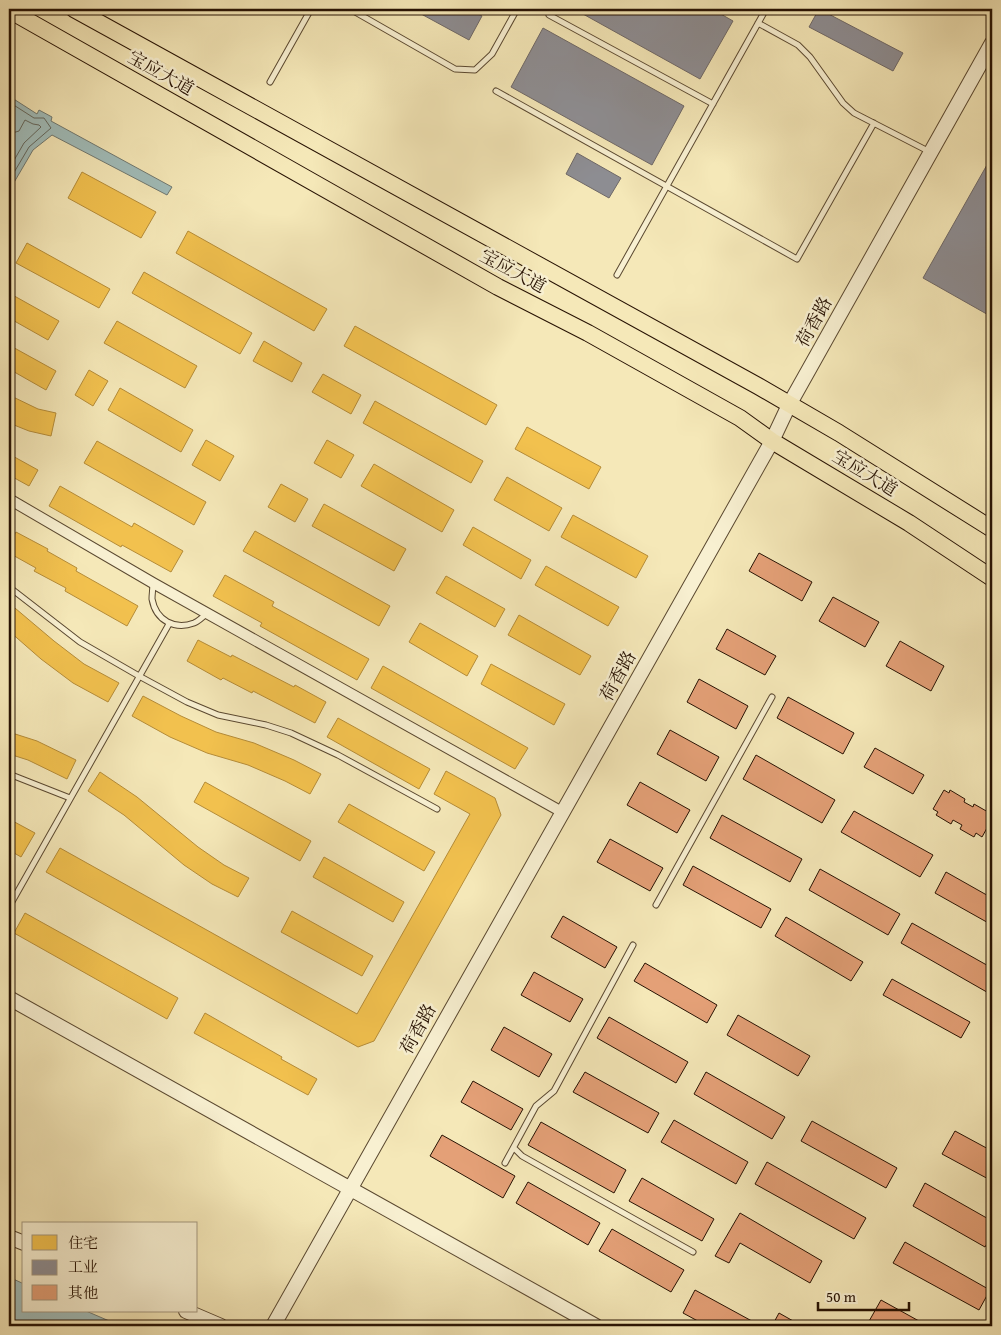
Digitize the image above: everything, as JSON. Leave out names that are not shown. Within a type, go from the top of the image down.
[{"type":"main road","name":"宝应大道","points":[[74,9],[633,316],[789,404],[992,529]]},
{"type":"main road","name":"宝应大道","points":[[9,10],[498,287],[588,333],[732,414],[992,578]]},
{"type":"street","name":"荷香路","points":[[273,1326],[772,441],[789,404],[992,44]]},
{"type":"street","points":[[9,499],[153,583],[562,812]]},
{"type":"street","points":[[9,998],[596,1326]]},
{"type":"street","points":[[9,1237],[22,1242]]},
{"type":"street","points":[[188,1312],[221,1326]]},
{"type":"lane","points":[[270,82],[311,9]]},
{"type":"lane","points":[[350,9],[455,69],[475,70],[492,54],[517,9]]},
{"type":"lane","points":[[617,275],[766,9]]},
{"type":"lane","points":[[549,14],[712,104]]},
{"type":"lane","points":[[758,23],[798,45],[810,57],[843,103],[854,113],[931,153]]},
{"type":"lane","points":[[496,91],[796,259],[874,124]]},
{"type":"lane","points":[[153,583],[152,599],[161,619],[168,624],[185,626],[197,622],[207,613]]},
{"type":"lane","points":[[9,587],[80,642],[187,702],[218,715],[266,725],[291,733],[338,755],[437,809]]},
{"type":"lane","points":[[9,907],[168,624]]},
{"type":"lane","points":[[656,905],[772,697]]},
{"type":"lane","points":[[9,774],[70,798]]},
{"type":"lane","points":[[506,1163],[536,1106],[554,1091],[633,945]]},
{"type":"lane","points":[[514,1148],[522,1156],[693,1252]]},
{"type":"water","points":[[9,96],[37,114],[39,110],[52,117],[51,121],[172,187],[167,195],[52,135],[33,150],[9,191],[9,126],[12,121],[9,118]]},
{"type":"water","points":[[9,1277],[22,1283],[22,1312],[88,1312],[121,1326],[21,1326],[9,1321]]},
{"type":"building: 住宅","points":[[82,172],[156,212],[141,238],[68,198]]},
{"type":"building: 住宅","points":[[188,231],[327,309],[314,331],[176,253]]},
{"type":"building: 住宅","points":[[27,243],[110,289],[99,308],[16,263]]},
{"type":"building: 住宅","points":[[144,272],[252,333],[240,354],[132,293]]},
{"type":"building: 住宅","points":[[9,293],[59,321],[48,340],[9,318]]},
{"type":"building: 住宅","points":[[117,321],[197,366],[185,388],[104,343]]},
{"type":"building: 住宅","points":[[355,326],[497,405],[486,425],[344,346]]},
{"type":"building: 住宅","points":[[264,341],[302,363],[292,382],[253,361]]},
{"type":"building: 住宅","points":[[9,345],[56,371],[46,390],[9,369]]},
{"type":"building: 住宅","points":[[89,370],[108,381],[93,406],[75,395]]},
{"type":"building: 住宅","points":[[323,374],[361,395],[351,414],[312,392]]},
{"type":"building: 住宅","points":[[120,388],[193,430],[181,452],[108,410]]},
{"type":"building: 住宅","points":[[9,395],[38,409],[56,413],[51,436],[29,431],[9,423]]},
{"type":"building: 住宅","points":[[375,401],[483,461],[471,483],[363,423]]},
{"type":"building: 住宅","points":[[527,427],[601,467],[589,489],[515,449]]},
{"type":"building: 住宅","points":[[206,440],[234,456],[220,481],[192,465]]},
{"type":"building: 住宅","points":[[327,440],[354,455],[341,478],[314,463]]},
{"type":"building: 住宅","points":[[97,441],[206,502],[194,525],[84,463]]},
{"type":"building: 住宅","points":[[9,454],[38,470],[29,486],[9,475]]},
{"type":"building: 住宅","points":[[374,464],[454,510],[442,532],[361,486]]},
{"type":"building: 住宅","points":[[507,477],[562,508],[549,531],[494,500]]},
{"type":"building: 住宅","points":[[281,484],[308,499],[295,522],[268,507]]},
{"type":"building: 住宅","points":[[60,486],[132,527],[134,523],[183,551],[171,572],[122,545],[121,547],[49,506]]},
{"type":"building: 住宅","points":[[324,504],[406,549],[394,571],[312,526]]},
{"type":"building: 住宅","points":[[573,515],[648,556],[636,578],[561,537]]},
{"type":"building: 住宅","points":[[473,527],[531,560],[521,579],[463,545]]},
{"type":"building: 住宅","points":[[255,531],[390,606],[379,626],[243,551]]},
{"type":"building: 住宅","points":[[16,532],[48,549],[47,551],[77,568],[76,571],[138,606],[127,626],[65,591],[66,588],[34,571],[36,568],[9,553],[9,545]]},
{"type":"building: 住宅","points":[[546,566],[619,607],[608,626],[535,585]]},
{"type":"building: 住宅","points":[[225,575],[274,602],[272,606],[369,659],[357,680],[260,626],[262,623],[213,596]]},
{"type":"building: 住宅","points":[[446,576],[505,609],[495,627],[436,593]]},
{"type":"building: 住宅","points":[[9,603],[84,664],[119,683],[108,702],[73,683],[41,659],[9,631]]},
{"type":"building: 住宅","points":[[519,615],[591,656],[580,675],[508,635]]},
{"type":"building: 住宅","points":[[420,623],[478,656],[467,676],[409,642]]},
{"type":"building: 住宅","points":[[198,640],[294,687],[295,685],[326,702],[315,723],[253,691],[252,693],[223,678],[221,680],[187,661]]},
{"type":"building: 住宅","points":[[491,664],[565,704],[554,725],[481,684]]},
{"type":"building: 住宅","points":[[383,666],[528,748],[515,769],[371,688]]},
{"type":"building: 住宅","points":[[143,696],[216,732],[254,743],[321,774],[310,794],[248,765],[207,753],[170,737],[132,716]]},
{"type":"building: 住宅","points":[[338,718],[430,769],[419,789],[327,737]]},
{"type":"building: 住宅","points":[[9,732],[37,741],[76,760],[67,779],[28,760],[9,754]]},
{"type":"building: 住宅","points":[[446,771],[495,798],[501,815],[374,1041],[358,1047],[46,872],[60,848],[357,1014],[470,814],[434,794]]},
{"type":"building: 住宅","points":[[100,772],[137,797],[198,847],[224,865],[249,878],[238,897],[212,884],[184,865],[124,815],[88,791]]},
{"type":"building: 住宅","points":[[205,782],[311,841],[300,861],[194,802]]},
{"type":"building: 住宅","points":[[349,804],[435,852],[424,871],[338,822]]},
{"type":"building: 住宅","points":[[9,819],[35,833],[21,857],[9,850]]},
{"type":"building: 住宅","points":[[324,857],[404,902],[393,922],[313,877]]},
{"type":"building: 住宅","points":[[292,911],[373,956],[362,976],[281,932]]},
{"type":"building: 住宅","points":[[25,913],[178,998],[167,1019],[14,933]]},
{"type":"building: 住宅","points":[[205,1013],[317,1079],[308,1095],[194,1033]]},
{"type":"building: 工业","points":[[412,9],[469,9],[482,16],[469,40]]},
{"type":"building: 工业","points":[[574,9],[712,9],[733,21],[700,79]]},
{"type":"building: 工业","points":[[819,9],[903,53],[893,71],[809,27]]},
{"type":"building: 工业","points":[[543,28],[684,106],[652,165],[511,87]]},
{"type":"building: 工业","points":[[577,153],[621,178],[609,198],[566,174]]},
{"type":"building: 工业","points":[[992,156],[992,317],[923,278]]},
{"type":"building: 其他","points":[[759,553],[812,582],[802,601],[749,571]]},
{"type":"building: 其他","points":[[833,597],[879,622],[865,647],[819,621]]},
{"type":"building: 其他","points":[[727,629],[776,656],[765,675],[716,649]]},
{"type":"building: 其他","points":[[900,641],[944,666],[931,691],[886,666]]},
{"type":"building: 其他","points":[[699,679],[748,706],[736,729],[687,702]]},
{"type":"building: 其他","points":[[788,697],[854,733],[843,754],[777,718]]},
{"type":"building: 其他","points":[[670,730],[719,757],[706,781],[657,754]]},
{"type":"building: 其他","points":[[875,748],[924,775],[913,794],[864,767]]},
{"type":"building: 其他","points":[[756,755],[835,800],[822,823],[743,779]]},
{"type":"building: 其他","points":[[640,782],[690,810],[677,833],[627,805]]},
{"type":"building: 其他","points":[[944,790],[949,793],[950,790],[965,799],[964,802],[973,807],[974,804],[988,812],[987,815],[992,819],[982,837],[976,833],[974,837],[960,829],[962,825],[953,820],[951,824],[936,815],[938,812],[933,809]]},
{"type":"building: 其他","points":[[854,811],[933,855],[920,877],[841,832]]},
{"type":"building: 其他","points":[[722,815],[802,859],[790,882],[710,838]]},
{"type":"building: 其他","points":[[610,839],[663,868],[650,891],[597,862]]},
{"type":"building: 其他","points":[[693,866],[771,909],[761,928],[683,885]]},
{"type":"building: 其他","points":[[820,869],[900,914],[888,935],[809,890]]},
{"type":"building: 其他","points":[[946,872],[992,898],[992,925],[935,893]]},
{"type":"building: 其他","points":[[563,916],[617,947],[605,968],[551,937]]},
{"type":"building: 其他","points":[[786,917],[863,962],[851,981],[775,936]]},
{"type":"building: 其他","points":[[912,923],[992,968],[992,995],[901,943]]},
{"type":"building: 其他","points":[[645,963],[717,1005],[707,1023],[634,981]]},
{"type":"building: 其他","points":[[534,972],[583,999],[570,1022],[521,995]]},
{"type":"building: 其他","points":[[892,979],[970,1022],[961,1038],[883,995]]},
{"type":"building: 其他","points":[[738,1015],[810,1056],[798,1076],[727,1035]]},
{"type":"building: 其他","points":[[609,1017],[688,1062],[676,1083],[597,1038]]},
{"type":"building: 其他","points":[[504,1027],[552,1054],[539,1077],[491,1050]]},
{"type":"building: 其他","points":[[585,1072],[659,1113],[648,1133],[573,1092]]},
{"type":"building: 其他","points":[[706,1072],[785,1117],[772,1139],[694,1094]]},
{"type":"building: 其他","points":[[473,1081],[523,1109],[511,1130],[461,1102]]},
{"type":"building: 其他","points":[[674,1120],[748,1162],[736,1184],[661,1142]]},
{"type":"building: 其他","points":[[812,1121],[897,1168],[886,1188],[801,1141]]},
{"type":"building: 其他","points":[[541,1122],[626,1170],[614,1193],[528,1145]]},
{"type":"building: 其他","points":[[955,1131],[992,1151],[992,1181],[942,1154]]},
{"type":"building: 其他","points":[[442,1135],[515,1176],[503,1198],[430,1156]]},
{"type":"building: 其他","points":[[767,1162],[866,1218],[854,1239],[755,1184]]},
{"type":"building: 其他","points":[[642,1178],[714,1219],[702,1241],[629,1201]]},
{"type":"building: 其他","points":[[528,1182],[600,1223],[588,1245],[516,1203]]},
{"type":"building: 其他","points":[[925,1183],[992,1221],[992,1235],[985,1247],[913,1206]]},
{"type":"building: 其他","points":[[740,1213],[822,1261],[810,1283],[740,1243],[729,1263],[715,1256]]},
{"type":"building: 其他","points":[[612,1229],[684,1270],[671,1292],[599,1251]]},
{"type":"building: 其他","points":[[905,1242],[990,1290],[979,1310],[893,1263]]},
{"type":"building: 其他","points":[[695,1290],[761,1326],[707,1326],[683,1313]]},
{"type":"building: 其他","points":[[881,1300],[928,1326],[874,1326],[868,1323]]},
{"type":"building: 其他","points":[[779,1313],[802,1326],[772,1326]]}]
